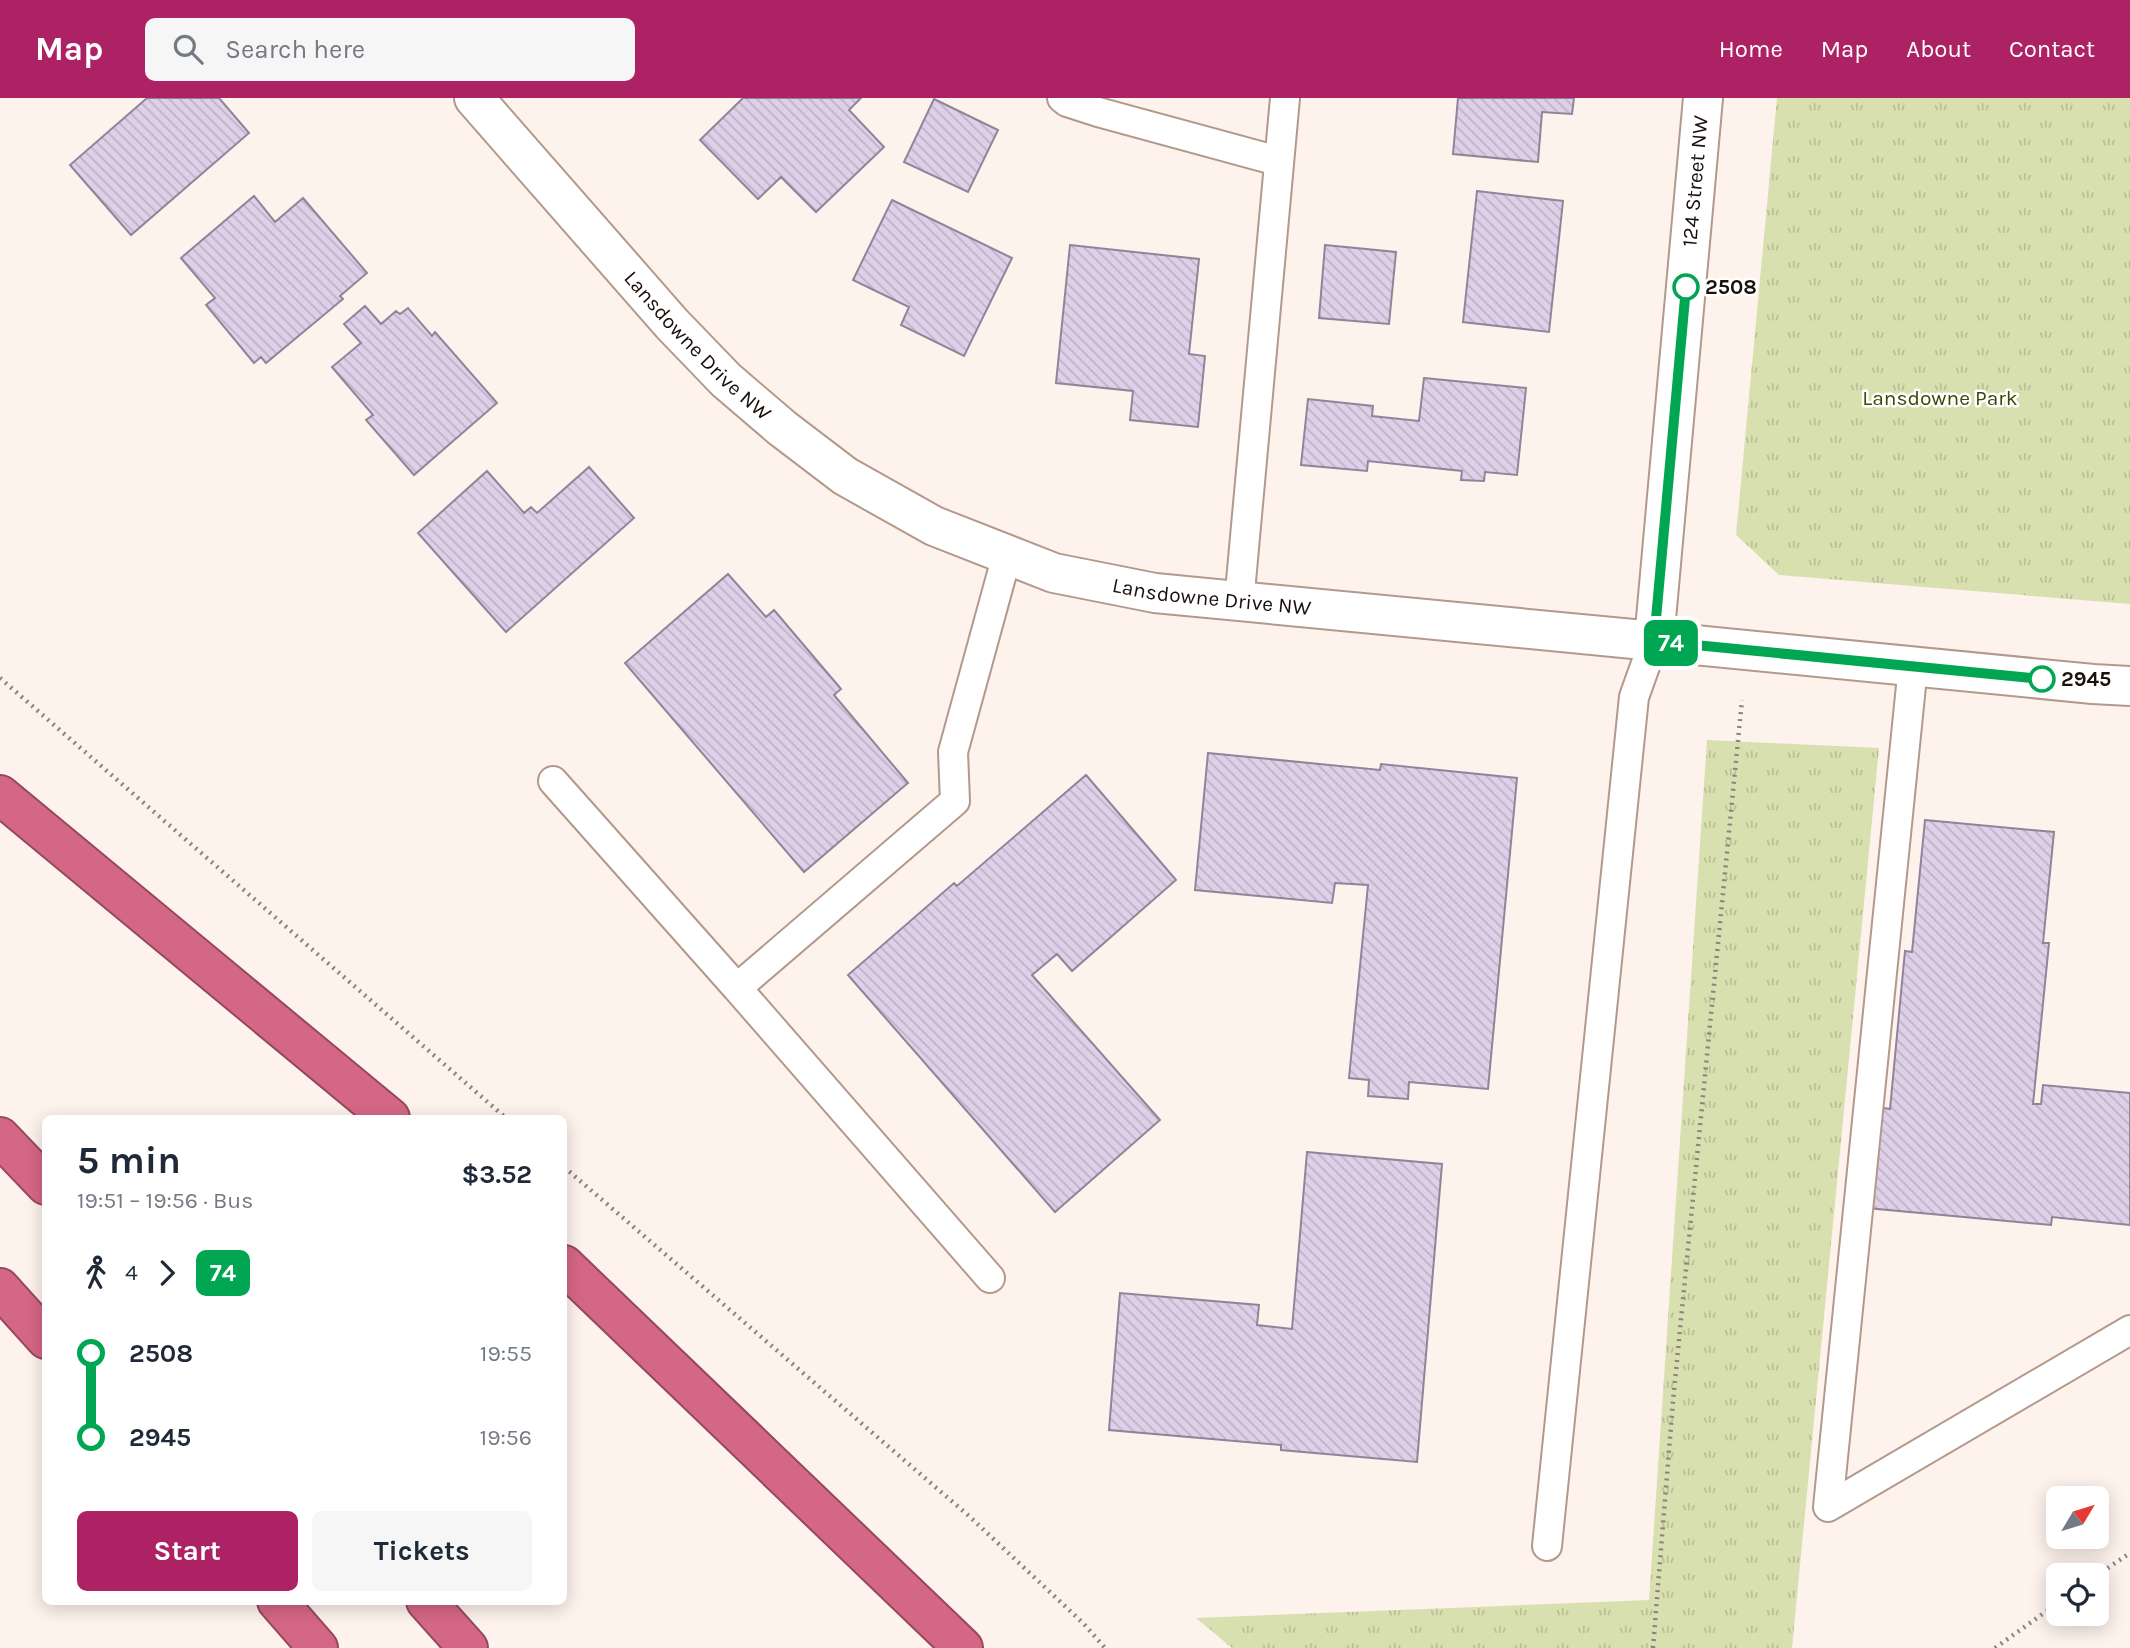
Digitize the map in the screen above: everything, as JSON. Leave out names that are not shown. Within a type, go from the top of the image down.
[{"type":"highway","points":[[0,795],[386,1115]]},
{"type":"highway","points":[[0,1138],[42,1181]]},
{"type":"highway","points":[[567,1268],[963,1648]]},
{"type":"highway","points":[[0,1288],[42,1335]]},
{"type":"highway","points":[[280,1605],[318,1648]]},
{"type":"highway","points":[[430,1605],[468,1648]]},
{"type":"street","name":"Lansdowne Drive NW","points":[[474,98],[673,324],[726,380],[782,428],[845,476],[890,503],[934,526],[1055,573],[1155,593],[1239,603],[2130,686]]},
{"type":"street","name":"124 Street NW","points":[[1654,641],[1703,98]]},
{"type":"lane","points":[[1062,98],[1098,112],[1278,161]]},
{"type":"lane","points":[[1239,603],[1285,98]]},
{"type":"lane","points":[[737,988],[955,801],[953,752],[1007,555]]},
{"type":"lane","points":[[1547,1546],[1634,697],[1654,641]]},
{"type":"lane","points":[[1913,666],[1828,1507],[2130,1330]]},
{"type":"lane","points":[[553,780],[990,1278]]},
{"type":"path","points":[[1653,1648],[1673,1401],[1747,651]]},
{"type":"path","points":[[0,678],[503,1115]]},
{"type":"path","points":[[567,1170],[969,1516],[1084,1624],[1105,1648]]},
{"type":"path","points":[[2109,1567],[2130,1553]]},
{"type":"path","points":[[1995,1648],[2046,1612]]},
{"type":"green space","name":"Lansdowne Park","points":[[1777,98],[2130,98],[2130,604],[1779,575],[1736,535]]},
{"type":"green space","points":[[1707,740],[1879,748],[1792,1648],[1232,1648],[1196,1618],[1649,1600]]},
{"type":"building","points":[[147,98],[219,98],[249,133],[131,235],[70,165]]},
{"type":"building","points":[[743,98],[861,98],[849,110],[884,147],[816,212],[781,177],[758,199],[700,140]]},
{"type":"building","points":[[1458,98],[1574,98],[1572,114],[1542,112],[1538,162],[1453,154]]},
{"type":"building","points":[[934,99],[998,130],[968,192],[904,162]]},
{"type":"building","points":[[1477,191],[1563,201],[1549,332],[1463,322]]},
{"type":"building","points":[[254,196],[275,222],[303,198],[367,273],[340,296],[343,299],[266,363],[261,357],[254,363],[206,305],[215,298],[181,258]]},
{"type":"building","points":[[892,200],[1012,258],[964,356],[901,325],[909,307],[853,280]]},
{"type":"building","points":[[1070,245],[1199,259],[1189,354],[1205,356],[1198,427],[1130,420],[1133,391],[1056,383]]},
{"type":"building","points":[[1325,245],[1396,252],[1389,324],[1319,318]]},
{"type":"building","points":[[365,306],[381,324],[396,311],[400,314],[408,308],[432,336],[435,332],[497,403],[414,475],[366,420],[373,415],[332,367],[361,343],[344,324]]},
{"type":"building","points":[[1424,378],[1526,388],[1517,475],[1485,472],[1484,481],[1461,480],[1462,471],[1368,461],[1367,471],[1301,465],[1308,399],[1373,406],[1372,416],[1419,421]]},
{"type":"building","points":[[589,467],[634,518],[506,632],[418,533],[487,471],[524,513],[531,507],[537,513]]},
{"type":"building","points":[[728,574],[766,617],[774,610],[841,689],[834,695],[908,783],[804,872],[625,663]]},
{"type":"building","points":[[1208,753],[1380,770],[1381,764],[1517,778],[1488,1089],[1409,1082],[1408,1099],[1368,1096],[1369,1080],[1349,1078],[1368,885],[1335,883],[1332,903],[1195,890]]},
{"type":"building","points":[[1086,775],[1176,880],[1072,971],[1057,954],[1032,975],[1160,1120],[1055,1212],[848,975],[954,883],[957,886]]},
{"type":"building","points":[[1925,820],[2054,832],[2043,943],[2049,943],[2033,1104],[2041,1104],[2043,1085],[2130,1093],[2130,1225],[2052,1217],[2051,1225],[1867,1208],[1877,1107],[1890,1109],[1905,951],[1912,952]]},
{"type":"building","points":[[1307,1152],[1442,1164],[1417,1462],[1281,1450],[1281,1445],[1109,1430],[1120,1293],[1259,1305],[1257,1325],[1292,1329]]},
{"type":"bus line","name":"74","points":[[1686,287],[1654,641],[2042,679]]},
{"type":"place","name":"2508","points":[[1686,287]]},
{"type":"place","name":"2945","points":[[2042,679]]}]
